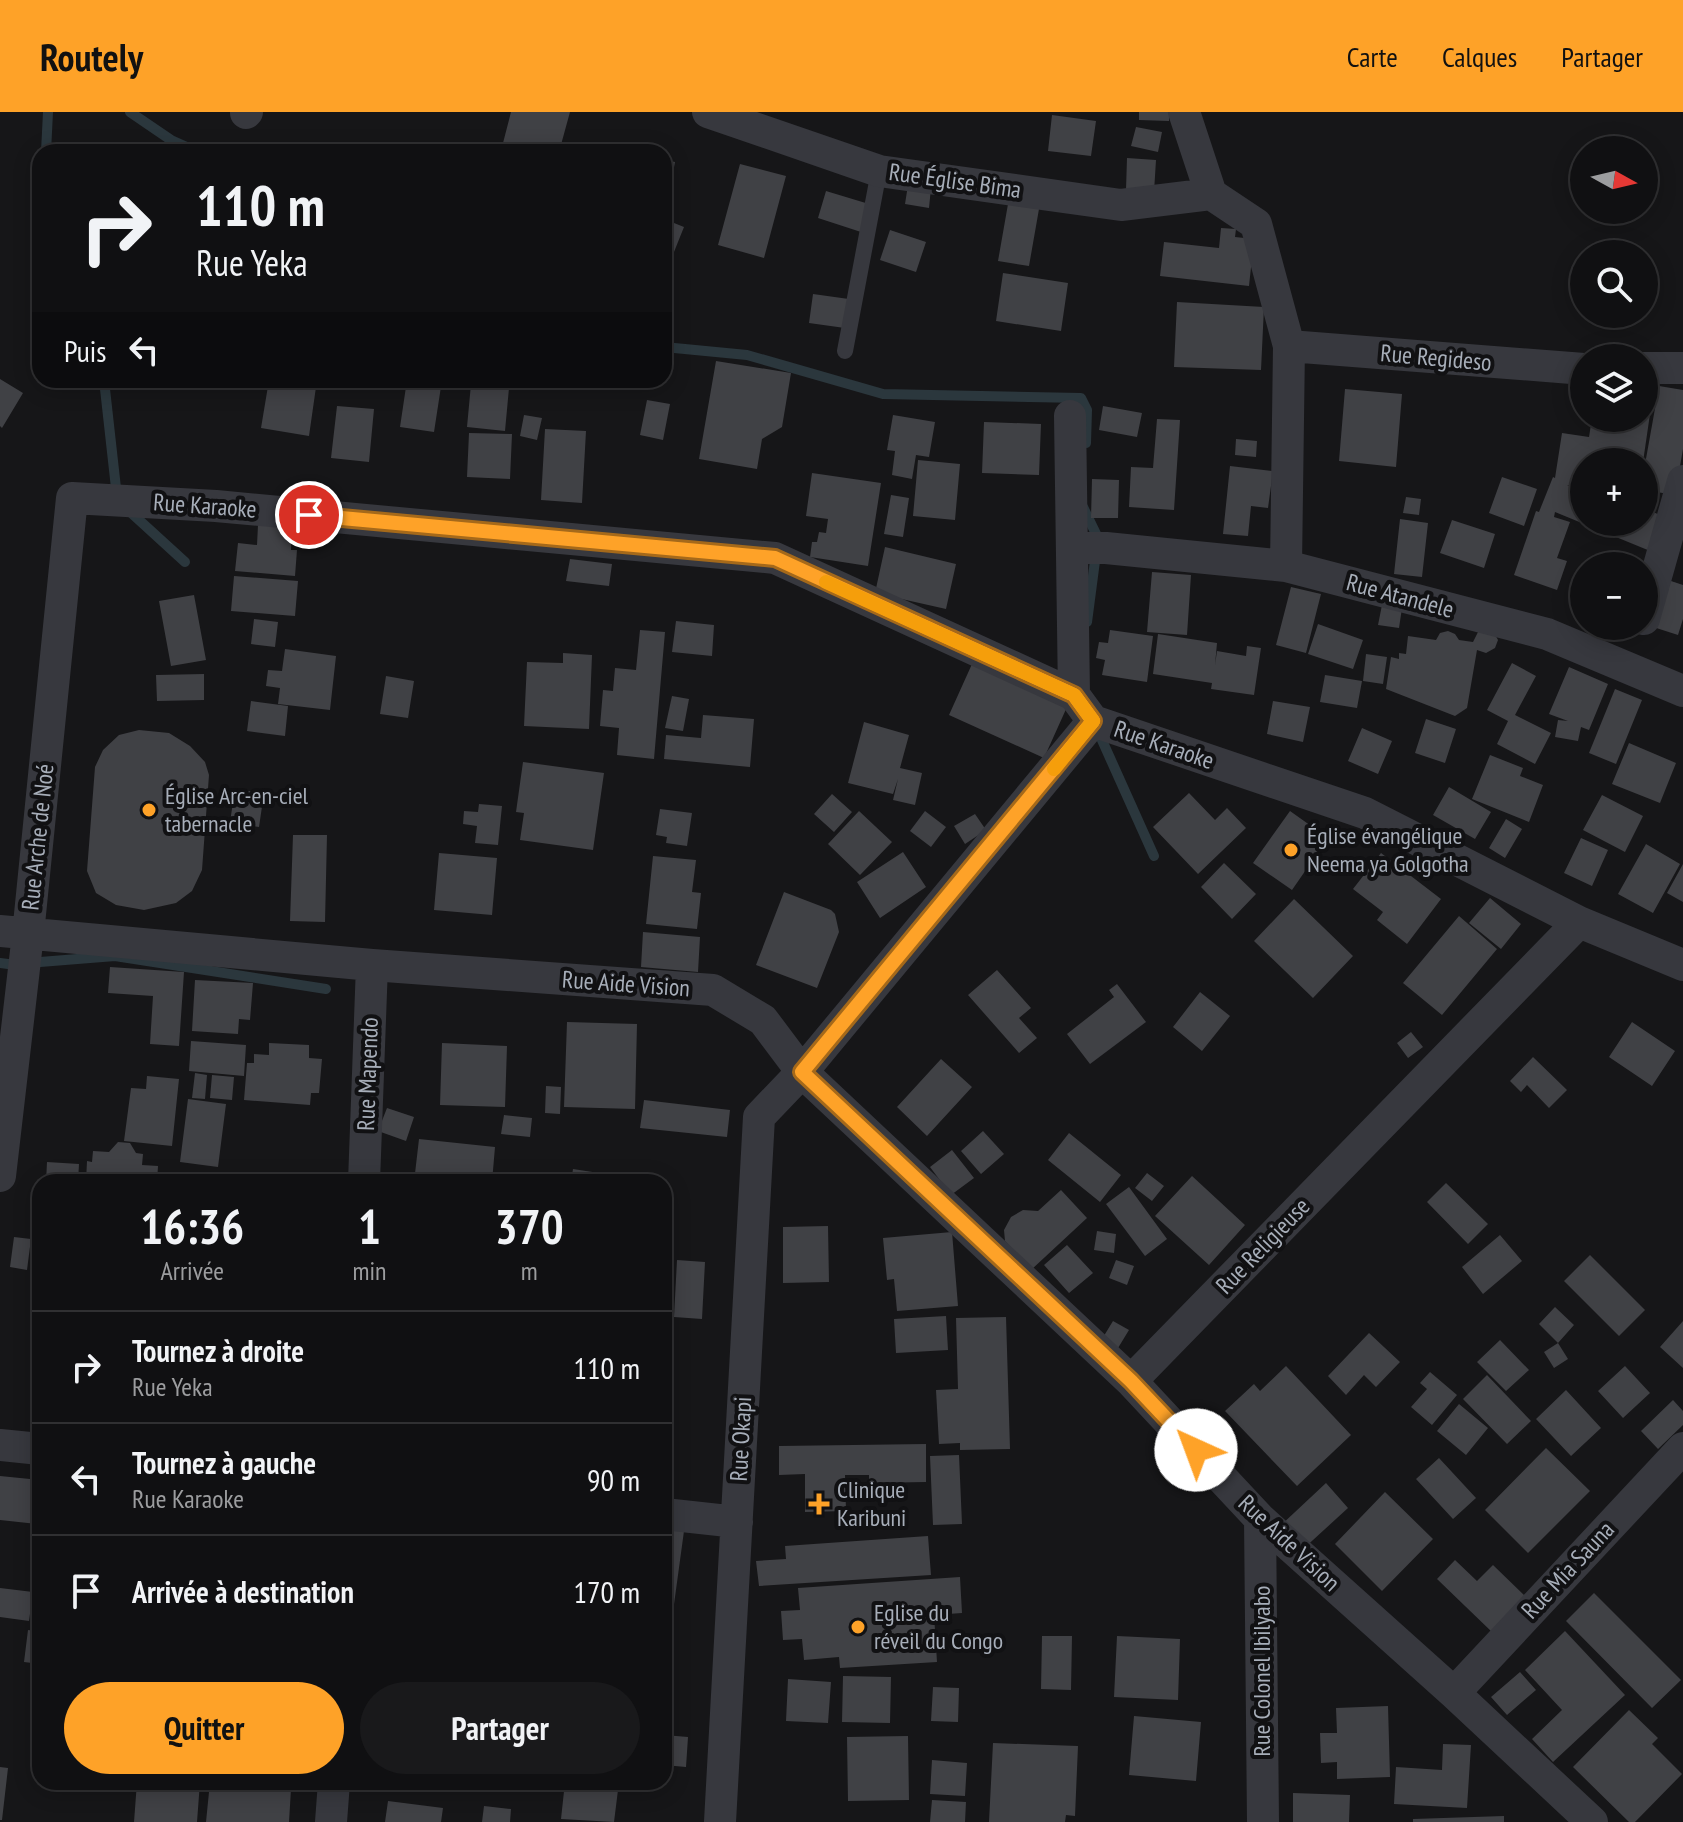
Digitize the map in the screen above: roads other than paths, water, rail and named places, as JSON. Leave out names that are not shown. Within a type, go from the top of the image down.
[{"type":"street","name":"Rue Église Bima","points":[[708,112],[879,171],[1121,205],[1211,194]]},
{"type":"street","points":[[1184,112],[1211,194],[1256,224],[1289,346],[1286,566]]},
{"type":"street","name":"Rue Regideso","points":[[1289,346],[1570,368]]},
{"type":"street","points":[[1658,368],[1683,368]]},
{"type":"street","points":[[1070,416],[1090,548],[1074,695]]},
{"type":"street","points":[[1658,569],[1683,481]]},
{"type":"street","name":"Rue Karaoke","points":[[72,498],[216,506],[775,558],[1074,695],[1093,721],[1365,813],[1579,922],[1683,965]]},
{"type":"street","name":"Rue Arche de Noé","points":[[0,1176],[14,932],[72,498]]},
{"type":"street","name":"Rue Atandele","points":[[1090,548],[1286,566],[1547,634],[1683,691]]},
{"type":"street","points":[[1630,669],[1638,640]]},
{"type":"street","name":"Rue Okapi","points":[[720,1822],[759,1117],[802,1072],[1093,721]]},
{"type":"street","name":"Rue Religieuse","points":[[1131,1381],[1579,922]]},
{"type":"street","name":"Rue Aide Vision","points":[[14,932],[372,965],[713,990],[763,1020],[802,1072],[1131,1381],[1260,1519],[1592,1822]]},
{"type":"street","name":"Rue Mapendo","points":[[364,1174],[372,965]]},
{"type":"street","points":[[0,1445],[32,1448]]},
{"type":"street","name":"Rue Mia Sauna","points":[[1454,1693],[1683,1448]]},
{"type":"street","points":[[672,1515],[737,1522]]},
{"type":"street","name":"Rue Colonel Ibilyabo","points":[[1260,1519],[1263,1822]]},
{"type":"street","points":[[331,1822],[333,1790]]},
{"type":"lane","points":[[845,351],[879,171]]},
{"type":"waterway","points":[[46,144],[48,112]]},
{"type":"waterway","points":[[130,112],[180,144]]},
{"type":"waterway","points":[[672,348],[747,355],[883,394],[1081,398],[1087,410],[1086,443]]},
{"type":"waterway","points":[[105,388],[117,497]]},
{"type":"waterway","points":[[1083,507],[1098,538],[1087,622]]},
{"type":"waterway","points":[[127,509],[185,562]]},
{"type":"waterway","points":[[1097,729],[1154,856]]},
{"type":"waterway","points":[[40,962],[115,956],[326,989]]},
{"type":"waterway","points":[[0,963],[8,964]]},
{"type":"place","name":"Église Arc-en-ciel tabernacle","points":[[149,810]]},
{"type":"place","name":"Église évangélique Neema ya Golgotha","points":[[1291,850]]},
{"type":"place","name":"Clinique Karibuni","points":[[819,1504]]},
{"type":"place","name":"Eglise du réveil du Congo","points":[[858,1627]]}]
